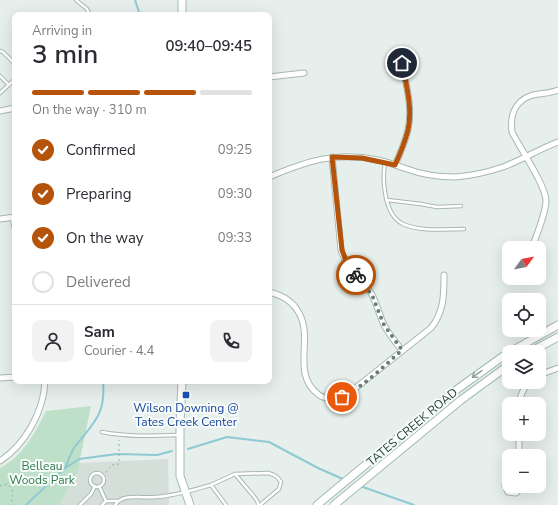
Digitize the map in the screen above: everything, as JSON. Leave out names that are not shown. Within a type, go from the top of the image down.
[{"type":"main road","points":[[182,0],[182,12]]},
{"type":"main road","name":"TATES CREEK ROAD","points":[[522,345],[558,325]]},
{"type":"main road","points":[[543,345],[558,337]]},
{"type":"main road","name":"TATES CREEK ROAD","points":[[317,505],[457,389],[502,357]]},
{"type":"main road","name":"TATES CREEK ROAD","points":[[334,505],[461,400],[502,370]]},
{"type":"main road","points":[[182,384],[180,476],[190,505]]},
{"type":"street","points":[[395,165],[402,150],[410,120],[409,99],[402,63]]},
{"type":"street","points":[[272,77],[304,73]]},
{"type":"street","points":[[534,241],[545,209],[546,200],[544,188],[512,132],[512,115],[517,106],[524,99],[558,90]]},
{"type":"street","points":[[0,111],[12,109]]},
{"type":"street","points":[[272,176],[309,162],[332,157],[362,158],[385,162],[422,174],[434,176],[469,175],[494,170],[558,142]]},
{"type":"street","points":[[332,157],[344,258],[348,266],[372,295],[384,325],[402,350]]},
{"type":"street","points":[[0,219],[12,217]]},
{"type":"street","points":[[272,293],[287,300],[300,314],[304,331],[305,377],[309,385],[322,396],[335,398],[348,394],[431,328],[440,316],[443,304],[444,275]]},
{"type":"street","points":[[546,372],[558,368]]},
{"type":"street","points":[[0,378],[12,377]]},
{"type":"street","points":[[0,461],[18,447],[25,436],[41,403],[45,384]]},
{"type":"lane","points":[[76,0],[88,12]]},
{"type":"lane","points":[[0,51],[12,61]]},
{"type":"lane","points":[[0,76],[9,85]]},
{"type":"lane","points":[[0,93],[12,82]]},
{"type":"lane","points":[[385,162],[383,174],[387,200],[396,219],[403,224],[430,229],[464,228]]},
{"type":"lane","points":[[387,200],[437,207],[462,206]]},
{"type":"lane","points":[[102,432],[120,435],[180,435]]},
{"type":"lane","points":[[96,473],[102,476],[103,481],[99,486],[95,486],[90,482],[91,476],[96,473]]},
{"type":"lane","points":[[102,505],[106,501],[117,501],[124,498],[157,497],[185,493],[211,485],[235,474],[268,473],[274,475],[281,482],[279,489],[259,505],[256,499],[235,474]]},
{"type":"lane","points":[[211,485],[226,505]]},
{"type":"lane","points":[[80,505],[91,494],[95,486]]},
{"type":"lane","points":[[99,486],[106,501]]},
{"type":"lane","points":[[115,505],[117,501]]},
{"type":"path","points":[[102,476],[112,465],[119,464],[120,435]]},
{"type":"path","points":[[0,486],[7,484],[13,490],[10,505]]},
{"type":"shaded area","points":[[168,459],[169,505],[59,505],[77,474],[79,463]]},
{"type":"green space","name":"Belleau Woods Park","points":[[91,406],[77,474],[59,505],[0,505],[0,468],[22,451],[38,427],[46,411]]},
{"type":"waterway","points":[[135,0],[139,12]]},
{"type":"waterway","points":[[65,468],[74,448],[97,418],[102,403],[103,384]]},
{"type":"waterway","points":[[188,449],[227,437],[269,442],[318,468],[345,480]]},
{"type":"waterway","points":[[26,505],[64,469],[79,459],[117,454],[157,455],[172,451]]},
{"type":"waterway","points":[[360,486],[414,505]]},
{"type":"way so far","points":[[342,397],[374,374],[402,350],[384,325],[372,295],[356,275]]},
{"type":"place","name":"Wilson Downing @ Tates Creek Center","points":[[186,395]]},
{"type":"route","points":[[356,275],[348,266],[342,250],[332,157],[378,160],[395,165],[402,150],[410,120],[409,99],[402,63]]}]
